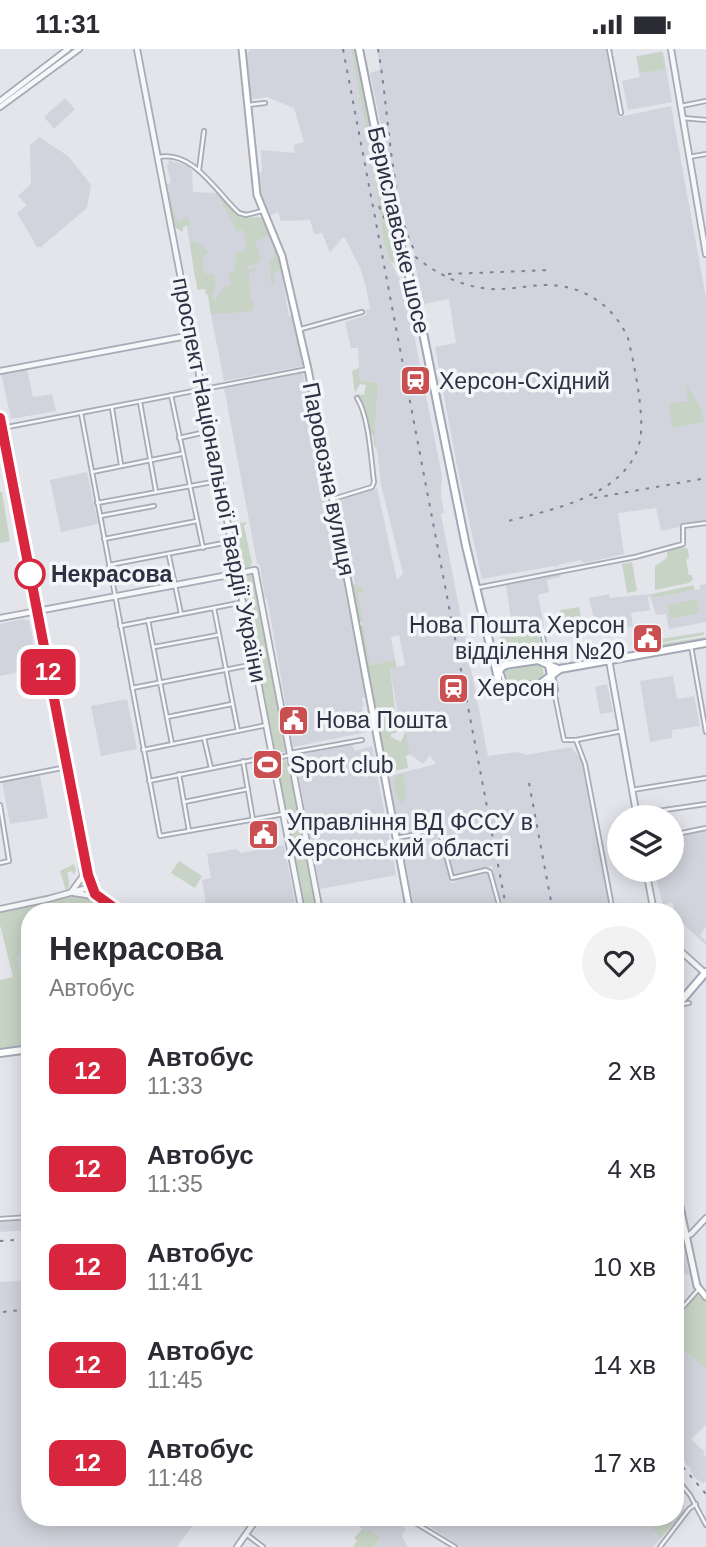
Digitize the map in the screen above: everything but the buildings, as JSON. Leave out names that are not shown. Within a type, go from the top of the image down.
[{"type":"main road","name":"Паровозна вулиця","points":[[242,49],[257,195],[282,256],[308,369],[408,903]]},
{"type":"main road","name":"Бериславське шосе","points":[[359,49],[392,213],[419,313],[476,588],[499,680]]},
{"type":"main road","points":[[543,682],[560,669],[706,643]]},
{"type":"main road","points":[[539,660],[545,650]]},
{"type":"main road","points":[[545,650],[554,690]]},
{"type":"main road","points":[[493,657],[505,665],[539,660],[560,669]]},
{"type":"main road","points":[[539,660],[544,666],[543,682]]},
{"type":"main road","points":[[505,665],[500,669],[500,695],[510,689],[543,682],[554,690]]},
{"type":"main road","points":[[684,998],[705,973]]},
{"type":"main road","points":[[0,1052],[21,1050]]},
{"type":"main road","points":[[684,1226],[698,1290],[706,1297]]},
{"type":"street","points":[[0,104],[68,49]]},
{"type":"street","points":[[0,104],[79,49]]},
{"type":"street","name":"проспект Національної Гвардії України","points":[[137,49],[300,903]]},
{"type":"street","points":[[609,49],[621,113]]},
{"type":"street","points":[[671,49],[700,204],[706,254]]},
{"type":"street","points":[[18,93],[39,71]]},
{"type":"street","points":[[681,106],[706,101]]},
{"type":"street","points":[[248,105],[265,103]]},
{"type":"street","points":[[683,118],[706,120]]},
{"type":"street","points":[[199,170],[204,131]]},
{"type":"street","points":[[690,157],[706,155]]},
{"type":"street","points":[[158,157],[175,158],[199,170],[239,213],[246,215],[262,211]]},
{"type":"street","points":[[299,329],[362,311]]},
{"type":"street","points":[[0,371],[192,335]]},
{"type":"street","points":[[1,429],[308,369]]},
{"type":"street","points":[[171,395],[203,548]]},
{"type":"street","points":[[333,499],[372,487],[374,482],[371,445],[357,398]]},
{"type":"street","points":[[140,402],[156,493]]},
{"type":"street","points":[[111,408],[121,465]]},
{"type":"street","points":[[81,413],[160,836],[284,814]]},
{"type":"street","points":[[0,418],[82,850],[91,887],[106,903]]},
{"type":"street","points":[[179,438],[210,431]]},
{"type":"street","points":[[92,471],[182,454]]},
{"type":"street","points":[[97,503],[220,481]]},
{"type":"street","points":[[100,516],[154,506]]},
{"type":"street","points":[[104,539],[197,521]]},
{"type":"street","points":[[476,588],[671,548],[684,544],[684,526],[706,523]]},
{"type":"street","points":[[109,565],[233,541]]},
{"type":"street","points":[[169,555],[181,614]]},
{"type":"street","name":"проспект Національної Гвардії України","points":[[238,573],[255,570],[318,903]]},
{"type":"street","points":[[0,618],[238,573]]},
{"type":"street","points":[[120,626],[244,602]]},
{"type":"street","points":[[214,608],[238,731]]},
{"type":"street","points":[[148,620],[172,744]]},
{"type":"street","points":[[542,632],[545,650]]},
{"type":"street","points":[[154,647],[218,635]]},
{"type":"street","points":[[691,646],[706,732]]},
{"type":"street","points":[[609,660],[635,805]]},
{"type":"street","points":[[132,688],[256,664]]},
{"type":"street","points":[[505,665],[502,671],[503,682],[510,689]]},
{"type":"street","points":[[554,690],[564,740],[622,731]]},
{"type":"street","points":[[167,717],[232,704]]},
{"type":"street","points":[[143,750],[267,725]]},
{"type":"street","points":[[204,738],[211,768]]},
{"type":"street","points":[[149,781],[362,740]]},
{"type":"street","points":[[576,740],[585,764],[611,903]]},
{"type":"street","points":[[243,761],[253,820]]},
{"type":"street","points":[[0,780],[67,767]]},
{"type":"street","points":[[179,774],[189,831]]},
{"type":"street","points":[[632,790],[706,778]]},
{"type":"street","points":[[184,802],[248,789]]},
{"type":"street","points":[[684,808],[706,804]]},
{"type":"street","points":[[0,808],[9,861],[0,863]]},
{"type":"street","points":[[396,838],[418,834],[430,825],[436,826],[452,878],[486,870],[489,872],[498,903]]},
{"type":"street","points":[[684,833],[706,828]]},
{"type":"street","points":[[68,894],[83,876],[82,850]]},
{"type":"street","points":[[648,882],[652,903]]},
{"type":"street","points":[[27,903],[91,887]]},
{"type":"street","points":[[68,894],[87,895],[105,903]]},
{"type":"street","points":[[0,909],[21,904]]},
{"type":"street","points":[[684,954],[705,973]]},
{"type":"street","points":[[684,1004],[689,1003]]},
{"type":"street","points":[[0,1219],[21,1218]]},
{"type":"street","points":[[686,1236],[706,1218]]},
{"type":"street","points":[[684,1306],[698,1290]]},
{"type":"street","points":[[684,1488],[704,1516],[706,1525]]},
{"type":"street","points":[[684,1519],[689,1509],[696,1504]]},
{"type":"street","points":[[237,1547],[252,1526]]},
{"type":"street","points":[[420,1526],[454,1547]]},
{"type":"street","points":[[660,1547],[678,1526]]},
{"type":"street","points":[[246,1534],[263,1547]]},
{"type":"shaded area","points":[[250,49],[351,49],[383,239],[390,261],[405,289],[442,476],[444,513],[441,514],[488,756],[518,752],[526,755],[571,747],[581,760],[610,903],[500,903],[492,866],[453,876],[439,825],[430,823],[417,832],[400,835],[389,776],[436,764],[430,755],[423,764],[410,754],[405,726],[400,726],[390,669],[405,665],[399,635],[391,637],[395,660],[370,665],[339,499],[377,488],[397,580],[403,574],[381,485],[375,432],[378,384],[360,381],[358,348],[351,348],[345,322],[367,315],[365,310],[370,309],[366,287],[361,270],[345,238],[342,238],[330,253],[322,233],[314,234],[310,220],[281,221],[278,212],[269,216],[261,198],[258,173],[262,172],[261,150],[295,153],[294,145],[304,142],[294,108],[267,97],[251,99],[246,57]]},
{"type":"shaded area","points":[[377,49],[606,49],[619,117],[671,106],[706,298],[706,520],[682,523],[680,527],[661,531],[656,508],[618,513],[624,554],[482,579],[435,347],[456,343],[449,299],[424,304],[413,257],[415,255],[401,221],[370,73],[380,70]]},
{"type":"shaded area","points":[[663,51],[672,102],[628,110],[622,81],[640,77],[636,56]]},
{"type":"shaded area","points":[[65,98],[75,109],[54,129],[44,117]]},
{"type":"shaded area","points":[[39,137],[68,156],[91,185],[87,208],[41,247],[37,247],[17,213],[27,205],[18,196],[31,184],[30,145]]},
{"type":"shaded area","points":[[169,160],[192,170],[193,192],[217,193],[235,214],[247,242],[271,235],[277,247],[289,316],[292,316],[303,366],[224,381],[210,310],[207,277],[195,279],[186,221],[174,223],[167,184],[171,183],[167,166]]},
{"type":"shaded area","points":[[27,368],[33,397],[52,394],[56,411],[11,419],[1,373]]},
{"type":"shaded area","points":[[303,373],[365,697],[362,698],[362,707],[367,732],[293,747],[267,598],[260,565],[257,563],[224,388]]},
{"type":"shaded area","points":[[87,472],[98,524],[61,532],[50,480]]},
{"type":"shaded area","points":[[560,573],[561,577],[547,580],[549,592],[538,595],[544,627],[513,633],[506,585],[509,582]]},
{"type":"shaded area","points":[[706,584],[706,622],[669,629],[666,614],[656,615],[650,596],[650,610],[631,613],[633,626],[597,633],[589,598],[609,594],[610,598],[652,594],[653,598],[700,589],[700,585]]},
{"type":"shaded area","points":[[23,619],[29,621],[34,644],[29,646],[34,669],[0,676],[0,624]]},
{"type":"shaded area","points":[[673,676],[677,699],[694,696],[700,726],[672,730],[672,738],[650,742],[640,681]]},
{"type":"shaded area","points":[[607,684],[613,712],[600,714],[595,687]]},
{"type":"shaded area","points":[[127,699],[137,749],[101,756],[91,706]]},
{"type":"shaded area","points":[[352,744],[355,751],[372,746],[396,875],[320,889],[295,756]]},
{"type":"shaded area","points":[[40,775],[48,818],[10,824],[2,782]]},
{"type":"shaded area","points":[[428,827],[437,830],[451,883],[455,882],[454,879],[488,873],[493,897],[497,896],[498,903],[413,903],[401,838],[420,837]]},
{"type":"shaded area","points":[[706,830],[706,927],[700,935],[706,945],[684,925],[684,903],[662,903],[657,882],[684,882],[684,835]]},
{"type":"shaded area","points":[[284,845],[295,902],[206,903],[202,880],[211,878],[207,854],[236,849],[241,853]]},
{"type":"shaded area","points":[[21,950],[21,978],[17,956]]},
{"type":"shaded area","points":[[21,1221],[21,1231],[0,1232],[0,1222]]},
{"type":"shaded area","points":[[684,1253],[689,1274],[684,1274]]},
{"type":"shaded area","points":[[21,1281],[21,1526],[192,1526],[177,1547],[0,1547],[0,1282]]},
{"type":"shaded area","points":[[684,1350],[706,1369],[706,1425],[691,1439],[705,1452],[706,1481],[703,1483],[695,1478],[684,1461]]},
{"type":"shaded area","points":[[358,1526],[402,1526],[406,1529],[402,1536],[408,1547],[373,1547],[380,1538]]},
{"type":"shaded area","points":[[429,1526],[672,1526],[653,1547],[460,1547]]},
{"type":"green space","points":[[351,49],[355,49],[399,250],[396,251],[395,264],[390,261],[383,239]]},
{"type":"green space","points":[[662,52],[665,69],[640,73],[637,57]]},
{"type":"green space","points":[[167,186],[176,218],[181,222],[186,216],[191,224],[183,227],[183,232],[173,226]]},
{"type":"green space","points":[[219,195],[241,217],[262,218],[277,247],[280,271],[274,272],[274,285],[271,283],[270,261],[275,253],[271,237],[254,242],[261,258],[258,263],[248,266],[248,270],[257,268],[256,271],[249,272],[250,298],[255,305],[251,311],[212,314],[205,289],[197,290],[190,242],[195,241],[209,252],[202,260],[204,273],[214,275],[216,287],[212,296],[215,300],[225,286],[230,286],[228,272],[234,271],[237,251],[243,252],[247,246],[242,230],[236,231]]},
{"type":"green space","points":[[359,368],[360,381],[378,383],[375,432],[377,450],[373,435],[367,431],[358,394],[364,395],[366,385],[360,384],[355,393],[352,371]]},
{"type":"green space","points":[[685,383],[701,408],[704,422],[672,428],[669,404],[688,401]]},
{"type":"green space","points":[[0,492],[10,541],[0,543]]},
{"type":"green space","points":[[235,521],[247,522],[244,526],[252,563],[250,567],[243,568],[239,564],[231,524]]},
{"type":"green space","points":[[682,547],[688,549],[689,558],[686,560],[689,575],[692,575],[693,580],[655,590],[655,566],[667,558],[667,551]]},
{"type":"green space","points":[[632,562],[637,591],[627,593],[622,564]]},
{"type":"green space","points":[[249,573],[254,576],[287,751],[276,754],[241,577]]},
{"type":"green space","points":[[355,584],[364,591],[358,593],[363,621],[358,623],[351,585]]},
{"type":"green space","points":[[694,585],[694,590],[653,598],[652,594]]},
{"type":"green space","points":[[697,599],[699,613],[670,619],[667,605]]},
{"type":"green space","points":[[579,607],[584,635],[575,638],[572,636],[578,630],[576,624],[563,627],[560,610]]},
{"type":"green space","points":[[363,625],[370,665],[395,660],[397,667],[390,669],[398,732],[391,734],[391,737],[401,742],[406,730],[410,754],[406,756],[408,768],[387,772],[358,626]]},
{"type":"green space","points":[[538,630],[542,650],[539,653],[509,657],[509,660],[500,658],[499,653],[502,652],[499,637]]},
{"type":"green space","points":[[704,632],[704,635],[642,646],[641,642]]},
{"type":"green space","points":[[705,637],[705,641],[641,651],[640,647]]},
{"type":"green space","points":[[537,661],[542,665],[542,681],[506,685],[504,668]]},
{"type":"green space","points":[[286,760],[290,763],[316,903],[302,903],[276,766],[278,762]]},
{"type":"green space","points":[[404,773],[406,799],[400,803],[394,781]]},
{"type":"green space","points":[[179,861],[202,876],[195,888],[171,873]]},
{"type":"green space","points":[[74,864],[74,874],[71,871],[67,873],[69,884],[66,891],[60,871]]},
{"type":"green space","points":[[69,896],[95,903],[51,903]]},
{"type":"green space","points":[[21,907],[21,955],[17,956],[21,978],[21,1046],[0,1048],[0,980],[13,977],[0,925],[0,912]]},
{"type":"green space","points":[[697,1295],[706,1302],[706,1369],[684,1350],[684,1312]]},
{"type":"green space","points":[[651,1526],[671,1526],[661,1538]]},
{"type":"green space","points":[[362,1529],[366,1532],[369,1529],[380,1538],[373,1547],[353,1547],[357,1541],[354,1538]]},
{"type":"railway","points":[[343,49],[505,903]]},
{"type":"railway","points":[[378,49],[399,203],[405,229],[416,253]]},
{"type":"railway","points":[[379,206],[387,223],[404,246],[417,258],[455,281],[489,289],[543,285],[583,292],[614,315],[628,338],[641,417],[640,440],[633,459],[621,475],[585,497],[564,506],[504,522]]},
{"type":"railway","points":[[448,274],[551,270]]},
{"type":"railway","points":[[594,498],[701,479]]},
{"type":"railway","points":[[529,783],[551,903]]},
{"type":"railway","points":[[0,1241],[21,1240]]},
{"type":"railway","points":[[3,1312],[21,1310]]},
{"type":"railway","points":[[684,1468],[706,1494]]},
{"type":"bus line","name":"12","points":[[0,418],[82,850],[91,887],[106,903]]},
{"type":"place","name":"Херсон-Східний","points":[[416,381]]},
{"type":"place","name":"Некрасова","points":[[30,574]]},
{"type":"place","name":"Нова Пошта Херсон відділення №20","points":[[648,638]]},
{"type":"place","name":"Херсон","points":[[454,688]]},
{"type":"place","name":"Нова Пошта","points":[[293,720]]},
{"type":"place","name":"Sport club","points":[[267,765]]},
{"type":"place","name":"Управління ВД ФССУ в Херсонський області","points":[[264,835]]}]
